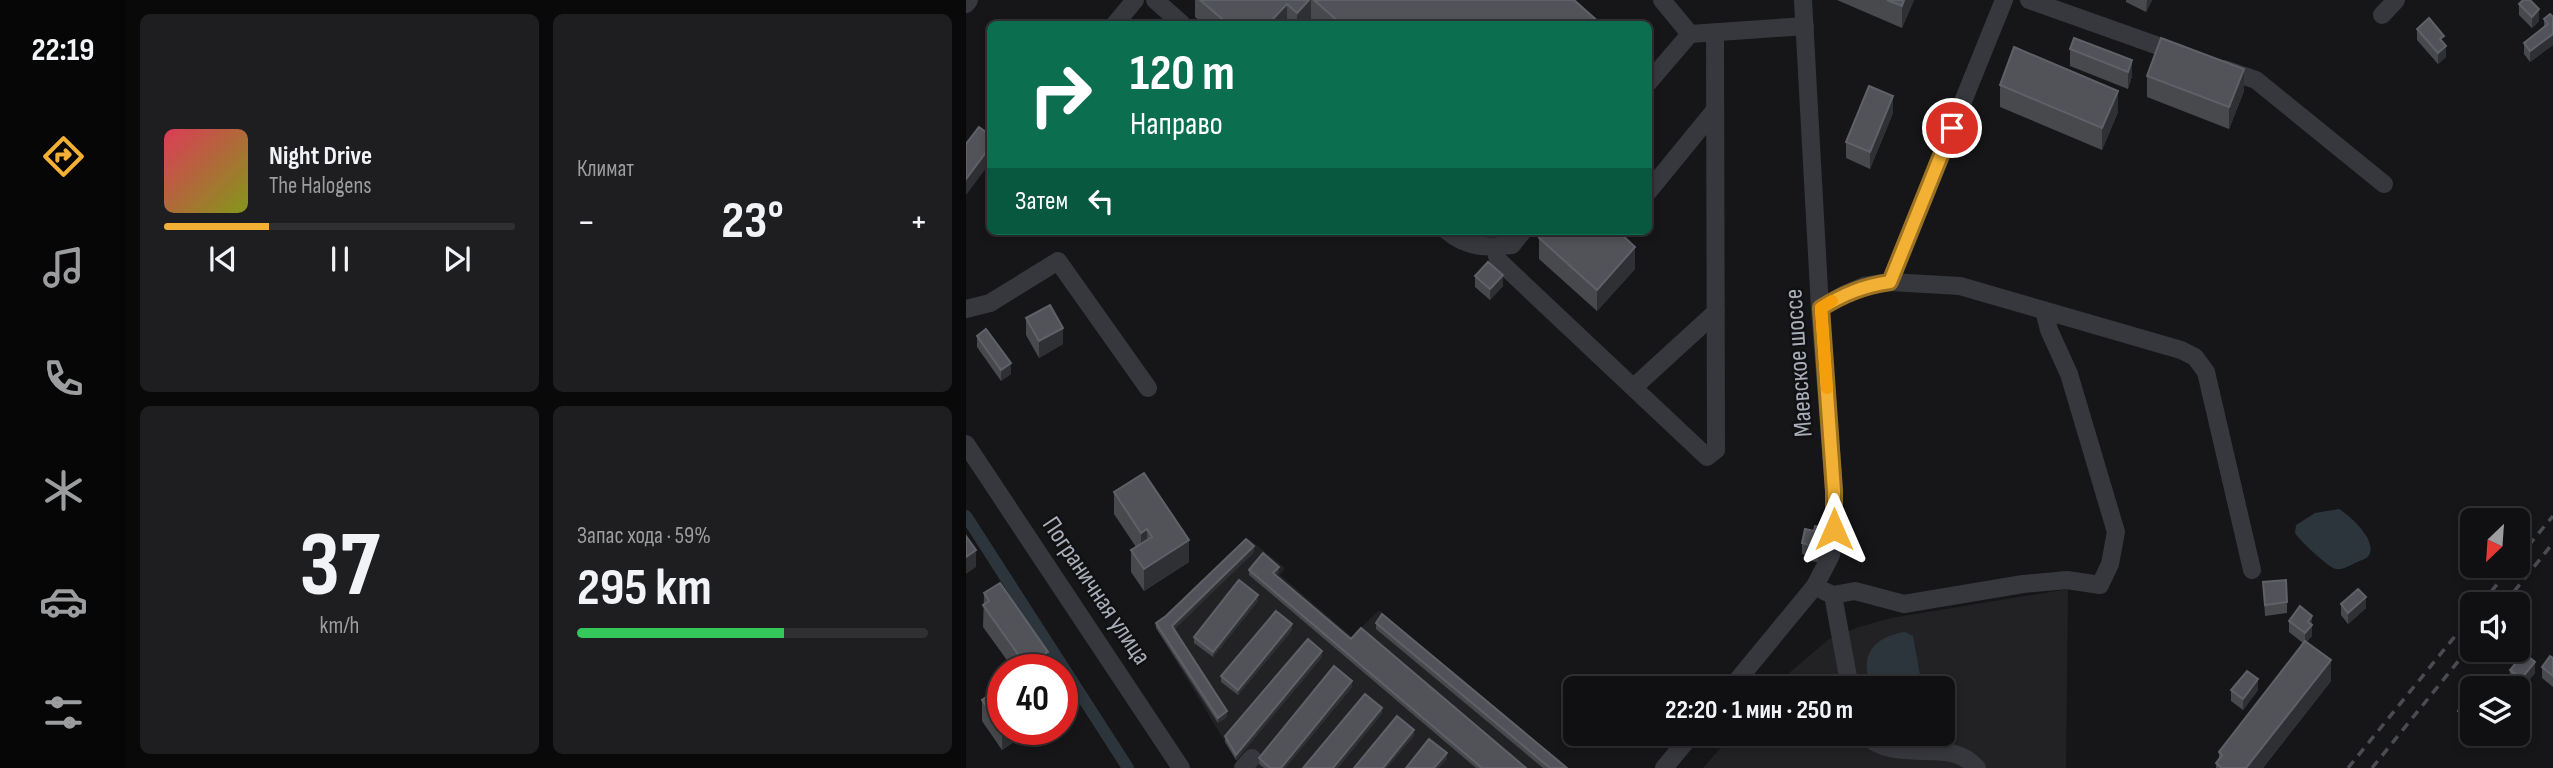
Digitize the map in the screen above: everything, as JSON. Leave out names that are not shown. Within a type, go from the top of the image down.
[{"type":"street","points":[[1118,21],[1135,0]]},
{"type":"street","points":[[1155,0],[1179,21]]},
{"type":"street","points":[[1662,0],[1690,34]]},
{"type":"street","name":"Маевское шоссе","points":[[1741,676],[1815,586],[1831,555],[1834,529],[1834,491],[1803,0]]},
{"type":"street","points":[[1890,282],[2004,0]]},
{"type":"street","points":[[2029,0],[2256,80],[2384,184]]},
{"type":"street","points":[[2382,15],[2396,0]]},
{"type":"street","points":[[1652,78],[1690,34],[1805,26]]},
{"type":"street","points":[[1495,247],[1498,260],[1707,457],[1716,450],[1715,32]]},
{"type":"street","points":[[1652,187],[1716,110]]},
{"type":"street","points":[[1452,235],[1476,246],[1495,247],[1512,244],[1520,235]]},
{"type":"street","points":[[966,309],[990,303],[1058,261],[1148,388]]},
{"type":"street","points":[[1821,308],[1864,286],[1890,282],[1960,286],[2148,338],[2195,357],[2206,372],[2252,570]]},
{"type":"street","points":[[1815,586],[1833,595],[1855,590],[1904,604],[2056,581],[2100,584],[2110,564],[2116,532],[2069,374],[2049,330],[2045,310]]},
{"type":"street","points":[[1634,387],[1716,312]]},
{"type":"street","name":"Пограничная улица","points":[[966,444],[1181,768]]},
{"type":"street","points":[[1833,595],[1848,676]]},
{"type":"street","points":[[1664,768],[1682,746]]},
{"type":"street","points":[[1877,746],[1887,751],[1908,753],[1957,753],[1977,768]]},
{"type":"shaded area","points":[[2339,509],[2360,528],[2371,547],[2366,558],[2336,569],[2321,559],[2295,533],[2296,525],[2315,513]]},
{"type":"shaded area","points":[[1249,539],[1285,568],[1280,575],[1352,637],[1379,610],[1567,768],[1241,768],[1154,625]]},
{"type":"shaded area","points":[[2068,589],[2066,768],[1703,768],[1722,746],[1955,746],[1955,676],[1786,676],[1829,639],[1891,618]]},
{"type":"shaded area","points":[[1905,632],[1913,636],[1920,675],[1868,676],[1871,650],[1884,638]]},
{"type":"building","points":[[1200,0],[1309,0],[1297,13],[1287,4],[1271,21],[1224,21]]},
{"type":"building","points":[[1314,0],[1574,0],[1598,21],[1338,21]]},
{"type":"building","points":[[1887,0],[1904,0],[1902,6]]},
{"type":"building","points":[[2523,0],[2530,0],[2539,9],[2532,17],[2519,4]]},
{"type":"building","points":[[2550,14],[2553,17],[2553,34],[2530,51],[2524,43],[2548,24],[2544,19]]},
{"type":"building","points":[[2429,18],[2444,36],[2440,39],[2446,46],[2438,53],[2417,29]]},
{"type":"building","points":[[2074,38],[2132,60],[2128,72],[2070,49]]},
{"type":"building","points":[[2161,38],[2244,69],[2229,107],[2147,76]]},
{"type":"building","points":[[2014,47],[2118,91],[2102,128],[2000,85]]},
{"type":"building","points":[[1869,86],[1893,96],[1870,152],[1846,142]]},
{"type":"building","points":[[979,127],[987,133],[987,151],[966,179],[966,144]]},
{"type":"building","points":[[1542,235],[1622,235],[1635,247],[1597,290],[1539,238]]},
{"type":"building","points":[[1488,262],[1503,275],[1490,289],[1475,276]]},
{"type":"building","points":[[1050,305],[1063,328],[1039,341],[1026,318]]},
{"type":"building","points":[[986,329],[1011,363],[1001,370],[977,336]]},
{"type":"building","points":[[1144,473],[1189,540],[1144,569],[1131,550],[1152,537],[1147,529],[1141,533],[1114,492]]},
{"type":"building","points":[[1815,526],[1823,527],[1818,551],[1809,550],[1810,545],[1802,543],[1805,529],[1814,531]]},
{"type":"building","points":[[966,536],[976,550],[966,557]]},
{"type":"building","points":[[1246,539],[1254,546],[1172,626],[1227,711],[1218,718],[1156,623]]},
{"type":"building","points":[[1263,553],[1279,567],[1273,573],[1351,639],[1361,628],[1526,768],[1482,768],[1249,570]]},
{"type":"building","points":[[1239,580],[1258,595],[1213,652],[1194,637]]},
{"type":"building","points":[[2286,580],[2287,602],[2265,605],[2263,582]]},
{"type":"building","points":[[1000,583],[1048,652],[1018,654],[983,605],[989,601],[984,593]]},
{"type":"building","points":[[2358,589],[2366,597],[2348,613],[2341,604]]},
{"type":"building","points":[[2300,606],[2312,616],[2308,622],[2312,625],[2305,633],[2289,621]]},
{"type":"building","points":[[1276,611],[1292,624],[1238,690],[1221,676]]},
{"type":"building","points":[[1382,614],[1567,768],[1550,768],[1376,623]]},
{"type":"building","points":[[1308,639],[1322,651],[1236,755],[1225,736]]},
{"type":"building","points":[[2305,641],[2331,660],[2246,768],[2222,768],[2216,763],[2222,755],[2219,752]]},
{"type":"building","points":[[2550,656],[2553,658],[2553,676],[2542,667]]},
{"type":"building","points":[[2530,658],[2535,662],[2523,676],[2517,676],[2510,670],[2517,662],[2530,662]]},
{"type":"building","points":[[1334,666],[1352,681],[1281,768],[1270,768],[1259,758]]},
{"type":"building","points":[[2247,671],[2258,679],[2243,699],[2231,690]]},
{"type":"building","points":[[1365,694],[1382,708],[1333,768],[1303,768]]},
{"type":"building","points":[[1397,716],[1414,730],[1383,768],[1354,768]]},
{"type":"building","points":[[1429,739],[1447,753],[1434,768],[1406,768]]},
{"type":"waterway","points":[[966,516],[1128,768]]},
{"type":"railway","points":[[2530,544],[2553,516]]},
{"type":"railway","points":[[2514,592],[2553,543]]},
{"type":"railway","points":[[2491,592],[2502,578]]},
{"type":"railway","points":[[2348,768],[2460,630]]},
{"type":"railway","points":[[2372,768],[2460,659]]},
{"type":"slow traffic","points":[[1827,388],[1821,308],[1832,301]]},
{"type":"route","points":[[1834,529],[1834,491],[1821,308],[1864,286],[1890,282],[1952,128]]}]
